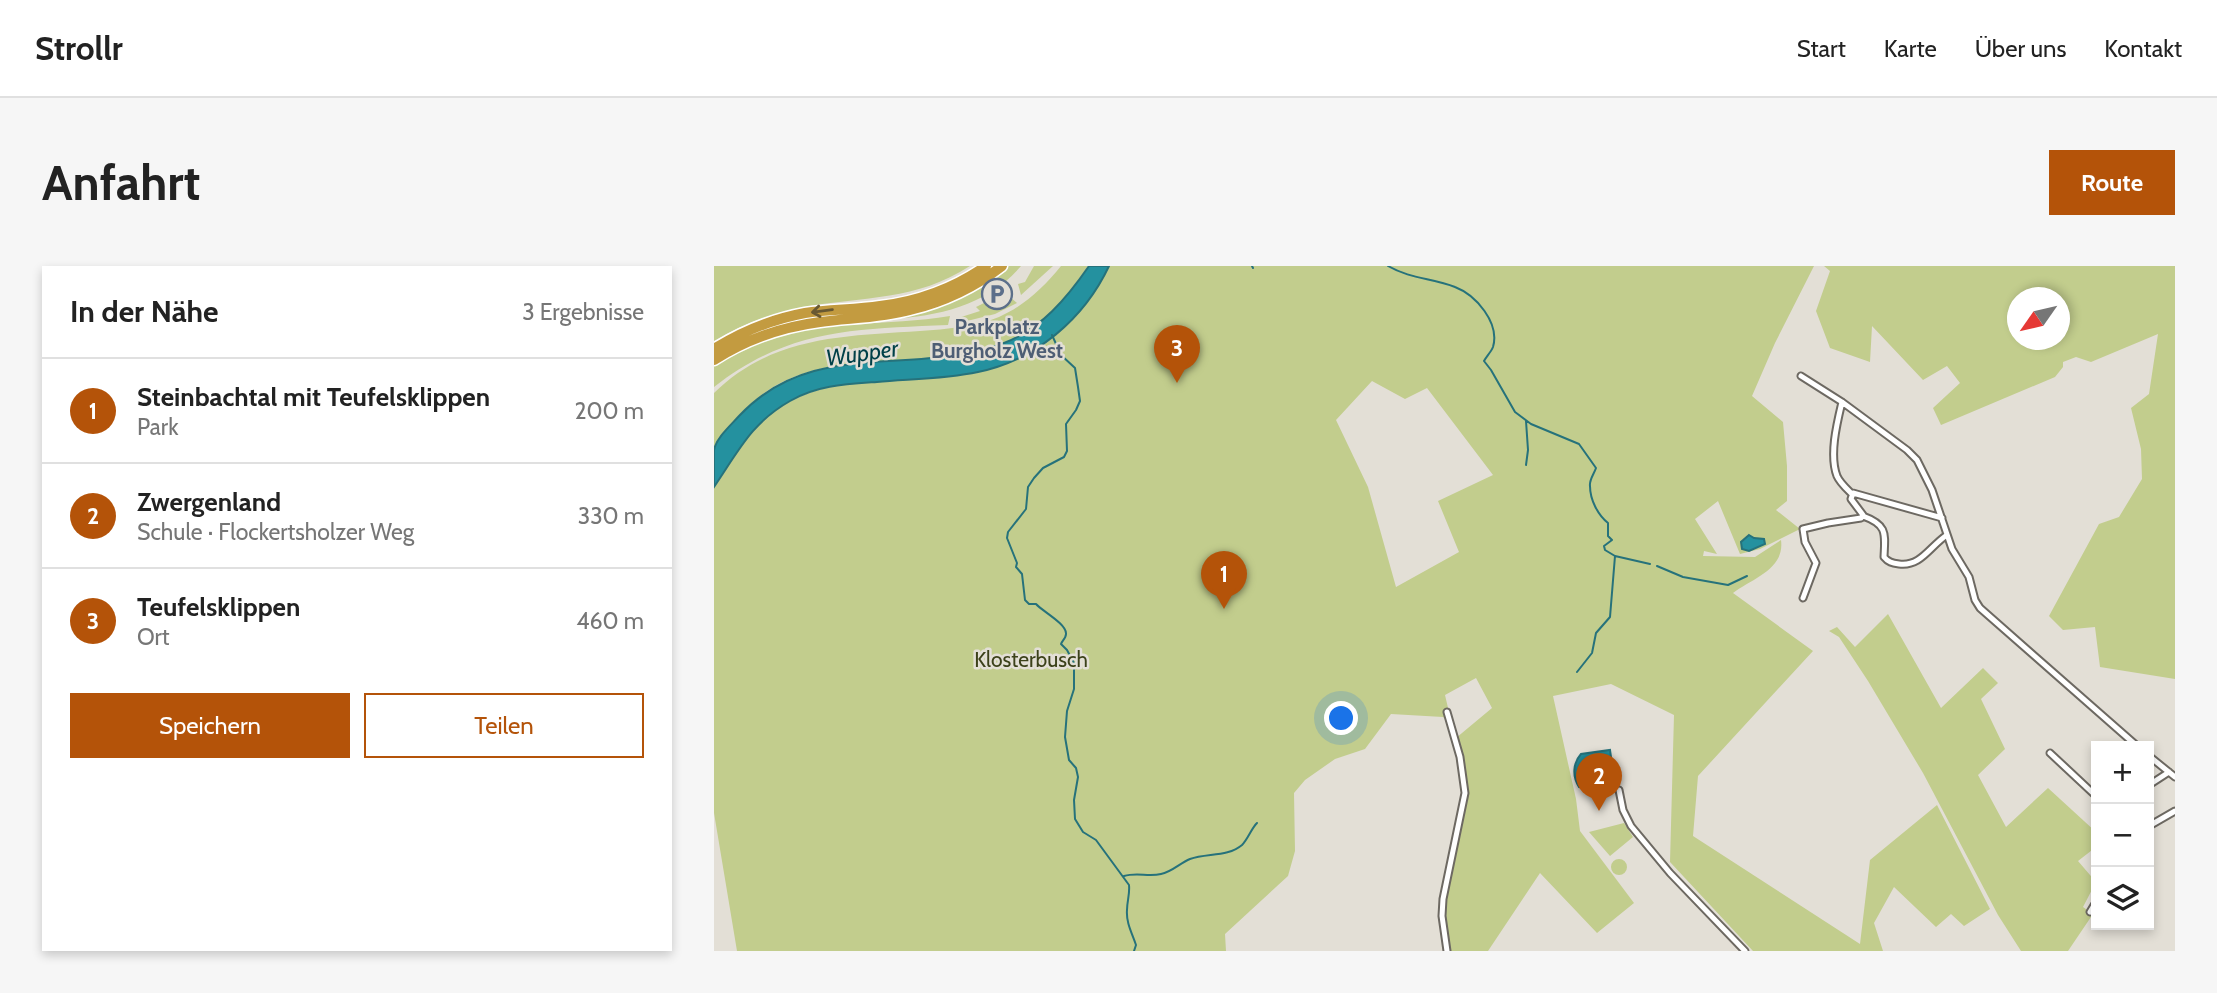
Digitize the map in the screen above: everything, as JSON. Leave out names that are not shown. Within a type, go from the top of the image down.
[{"type":"highway","points":[[714,349],[747,331],[790,316],[880,306],[924,297],[986,266]]},
{"type":"highway","points":[[714,360],[751,340],[792,327],[882,316],[928,305],[974,285],[1002,266]]},
{"type":"street","points":[[1801,376],[1842,402],[1917,460],[1980,608],[2131,741]]},
{"type":"street","points":[[1842,402],[1835,442],[1836,469],[1840,481],[1852,494],[1852,501],[1863,516],[1883,530],[1886,536],[1885,559],[1905,565],[1916,563],[1947,535]]},
{"type":"street","points":[[1852,494],[1856,492],[1942,518]]},
{"type":"street","points":[[1803,598],[1816,563],[1807,547],[1803,529],[1858,520],[1863,516]]},
{"type":"street","points":[[1447,712],[1464,775],[1465,793],[1443,900],[1442,916],[1447,951]]},
{"type":"street","points":[[2050,753],[2091,791]]},
{"type":"street","points":[[2154,759],[2175,777]]},
{"type":"street","points":[[2154,782],[2169,772]]},
{"type":"street","points":[[1619,790],[1623,810],[1631,826],[1670,873],[1745,951]]},
{"type":"street","points":[[2154,823],[2175,811]]},
{"type":"green space","points":[[714,266],[970,266],[930,286],[890,296],[781,312],[747,324],[714,341]]},
{"type":"green space","points":[[1008,266],[1021,266],[994,290],[978,299],[945,311],[891,319],[999,273]]},
{"type":"green space","points":[[1034,266],[1053,266],[1021,295],[1018,284],[1025,282]]},
{"type":"green space","points":[[1061,266],[1088,266],[1051,313],[1022,335],[981,351],[940,358],[819,369],[781,383],[746,408],[714,449],[714,393],[736,374],[760,360],[810,342],[950,328],[990,320],[1025,302]]},
{"type":"green space","name":"Klosterbusch","points":[[1099,266],[1814,266],[1752,396],[1783,422],[1787,501],[1776,510],[1800,529],[1760,549],[1740,554],[1718,501],[1695,519],[1717,554],[1704,551],[1703,556],[1755,557],[1781,540],[1781,550],[1773,566],[1733,593],[1813,651],[1698,776],[1693,836],[1860,944],[1870,860],[1937,805],[1990,909],[1964,926],[1951,914],[1936,927],[1894,887],[1874,923],[1883,951],[1753,951],[1670,862],[1674,715],[1611,684],[1553,696],[1576,799],[1580,831],[1634,903],[1597,933],[1540,873],[1488,951],[1450,951],[1444,903],[1465,799],[1464,771],[1456,738],[1492,708],[1476,678],[1445,695],[1452,725],[1443,717],[1391,714],[1365,749],[1335,759],[1305,780],[1294,793],[1295,851],[1288,876],[1225,934],[1226,951],[737,951],[714,813],[714,487],[755,428],[773,412],[800,397],[829,387],[860,382],[986,370],[1035,350],[1048,342],[1058,331]],"holes":[[[1372,381],[1405,399],[1427,388],[1493,475],[1438,501],[1459,552],[1396,587],[1368,487],[1336,420]]]},
{"type":"green space","points":[[1824,266],[2175,266],[2175,679],[2100,667],[2095,627],[2063,630],[2049,616],[2099,524],[2119,517],[2142,479],[2141,449],[2131,408],[2149,394],[2158,334],[2091,362],[2076,357],[2063,362],[2063,367],[2055,377],[1941,425],[1933,408],[1960,383],[1947,366],[1923,380],[1872,326],[1870,362],[1830,348],[1816,311],[1830,271]]},
{"type":"green space","points":[[1002,297],[1010,297],[1017,303],[995,314],[955,324],[955,319],[980,311],[976,307]]},
{"type":"green space","points":[[950,316],[948,325],[854,331],[797,343],[769,353],[714,387],[714,364],[747,345],[776,335],[825,327]]},
{"type":"green space","points":[[1888,614],[1941,708],[1983,668],[1998,683],[1981,699],[2005,749],[1978,775],[2006,827],[2048,788],[2091,827],[2091,851],[2078,861],[2091,876],[2091,892],[2083,907],[2091,913],[2091,917],[2068,951],[2021,951],[1998,915],[1923,773],[1868,681],[1839,637],[1829,631],[1837,627],[1855,647]]},
{"type":"green space","points":[[1624,823],[1633,837],[1610,856],[1589,832]]},
{"type":"green space","points":[[1619,859],[1627,867],[1619,875],[1611,867]]},
{"type":"water","points":[[1089,266],[1109,266],[1099,285],[1072,320],[1038,347],[1019,358],[978,372],[843,385],[821,388],[800,396],[777,410],[755,429],[714,487],[714,450],[718,441],[739,416],[768,391],[799,376],[832,367],[935,358],[970,353],[1004,343],[1030,330],[1041,321],[1072,290]]},
{"type":"water","points":[[1749,535],[1764,539],[1765,544],[1749,551],[1742,549],[1741,542]]},
{"type":"water","points":[[1610,750],[1614,778],[1597,789],[1579,787],[1574,770],[1581,754]]},
{"type":"waterway","points":[[1388,266],[1405,274],[1455,287],[1471,296],[1485,311],[1493,329],[1493,347],[1484,361],[1515,412],[1531,424],[1579,444],[1596,468],[1590,482],[1591,497],[1608,523],[1608,536],[1612,540],[1604,546],[1605,550],[1615,556],[1610,617],[1596,633],[1592,653],[1577,672]]},
{"type":"waterway","points":[[1052,335],[1061,355],[1075,368],[1080,401],[1066,424],[1067,451],[1064,457],[1043,468],[1034,478],[1028,487],[1026,509],[1008,532],[1007,538],[1017,563],[1016,567],[1022,574],[1025,600],[1029,604],[1036,604],[1065,630],[1066,635],[1061,644],[1074,663],[1074,689],[1067,711],[1065,737],[1069,760],[1076,768],[1078,777],[1074,800],[1075,819],[1083,832],[1096,840],[1129,885],[1127,915],[1136,945],[1134,951]]},
{"type":"waterway","points":[[1526,421],[1526,465]]},
{"type":"waterway","points":[[1615,556],[1650,564]]},
{"type":"waterway","points":[[1657,566],[1683,577],[1728,585],[1747,576]]},
{"type":"waterway","points":[[1124,876],[1161,874],[1190,859],[1236,849],[1242,845],[1257,823]]},
{"type":"place","name":"Parkplatz Burgholz West","points":[[997,294]]},
{"type":"place","name":"Teufelsklippen","points":[[1177,383]]},
{"type":"place","name":"Steinbachtal mit Teufelsklippen","points":[[1224,609]]},
{"type":"place","name":"Zwergenland","points":[[1599,811]]},
{"type":"water label","name":"Wupper","points":[[862,353]]}]
